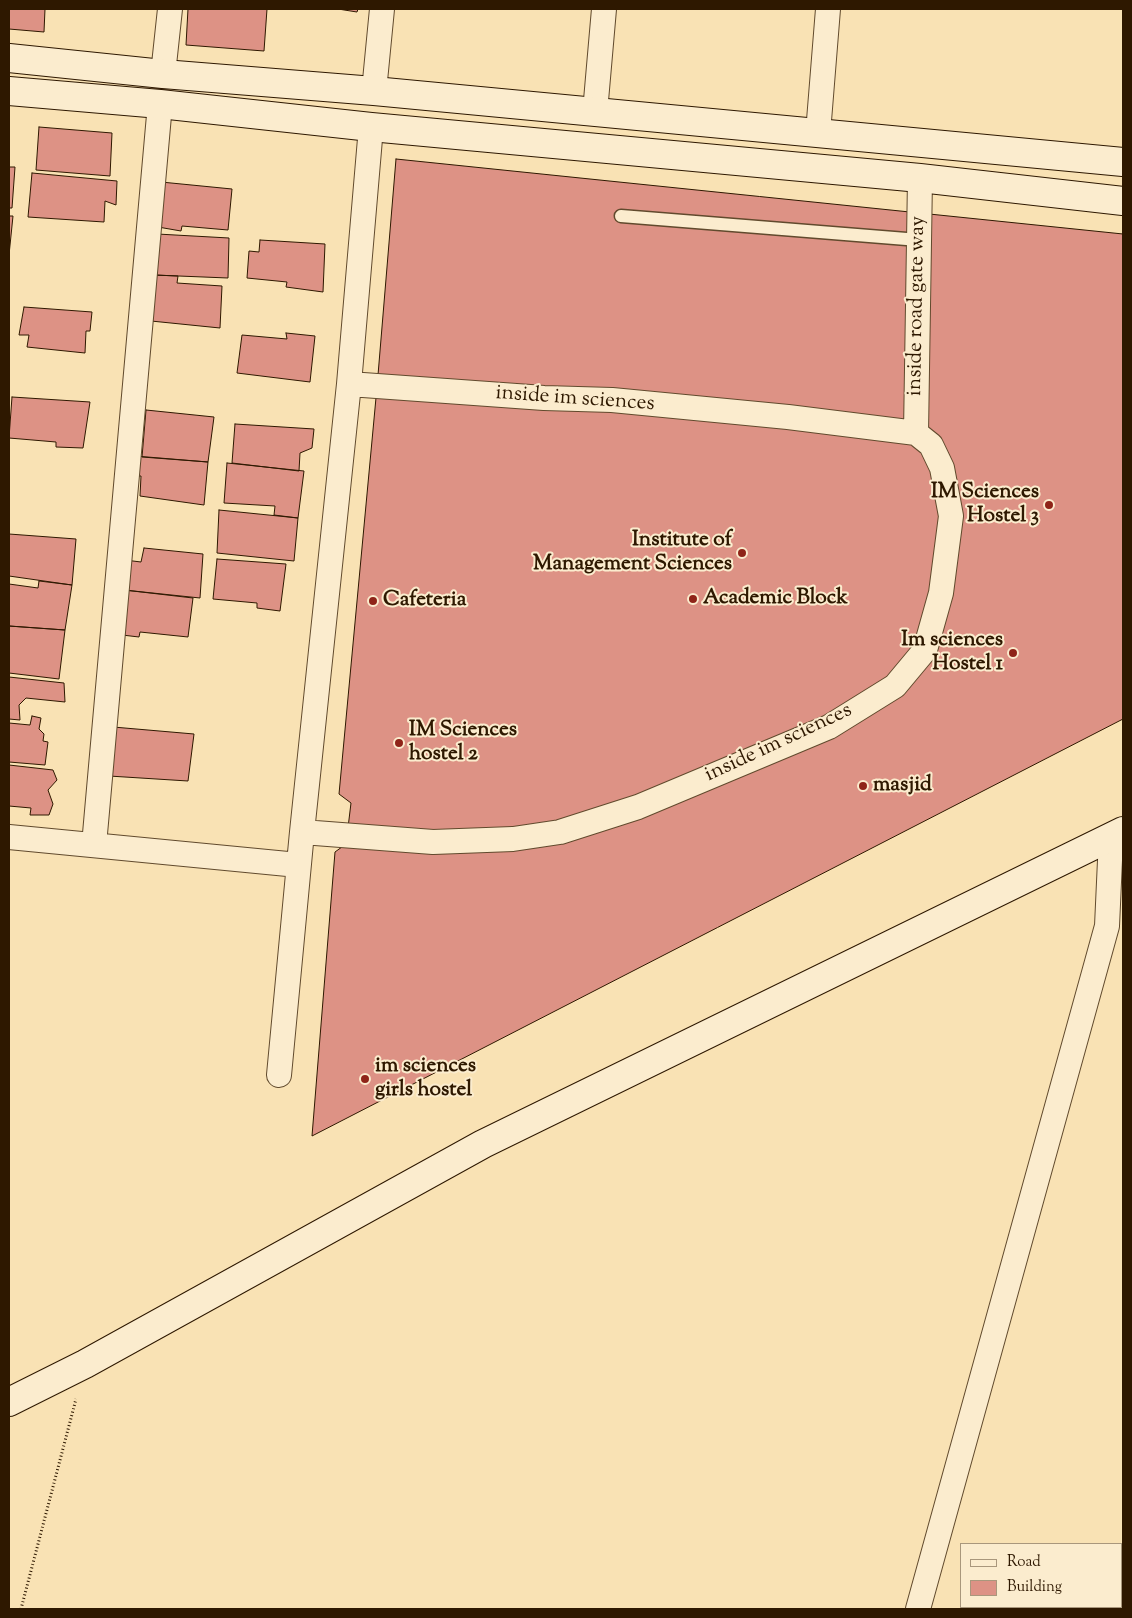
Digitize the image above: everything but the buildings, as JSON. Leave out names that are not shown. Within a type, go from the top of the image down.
[{"type":"street","points":[[163,74],[170,9]]},
{"type":"street","points":[[374,91],[382,9]]},
{"type":"street","points":[[595,112],[604,9]]},
{"type":"street","points":[[818,133],[828,9]]},
{"type":"street","points":[[9,58],[163,74],[455,98],[1123,162]]},
{"type":"street","points":[[85,97],[88,66]]},
{"type":"street","points":[[9,91],[920,178],[1123,201]]},
{"type":"street","points":[[453,134],[455,98]]},
{"type":"street","points":[[94,846],[160,104]]},
{"type":"street","points":[[279,1075],[298,865],[350,384],[371,127]]},
{"type":"street","points":[[920,178],[922,143]]},
{"type":"street","name":"inside road gate way","points":[[916,433],[920,178]]},
{"type":"street","name":"inside im sciences","points":[[302,832],[433,842],[513,839],[560,832],[638,807],[828,726],[895,686],[925,650],[940,593],[951,516],[942,468],[931,445],[916,433],[788,417],[612,400],[544,398],[350,384]]},
{"type":"street","points":[[9,1402],[85,1364],[483,1144],[1117,835]]},
{"type":"street","points":[[918,1609],[1107,926],[1117,835]]},
{"type":"street","points":[[9,837],[298,865]]},
{"type":"lane","points":[[621,216],[920,240]]},
{"type":"path","points":[[21,1609],[85,1364]]},
{"type":"place","name":"IM Sciences Hostel 3","points":[[1049,505]]},
{"type":"place","name":"Institute of Management Sciences","points":[[742,553]]},
{"type":"place","name":"Academic Block","points":[[693,599]]},
{"type":"place","name":"Cafeteria","points":[[373,601]]},
{"type":"place","name":"Im sciences Hostel 1","points":[[1013,653]]},
{"type":"place","name":"IM Sciences hostel 2","points":[[399,743]]},
{"type":"place","name":"masjid","points":[[863,786]]},
{"type":"place","name":"im sciences girls hostel","points":[[365,1079]]}]
